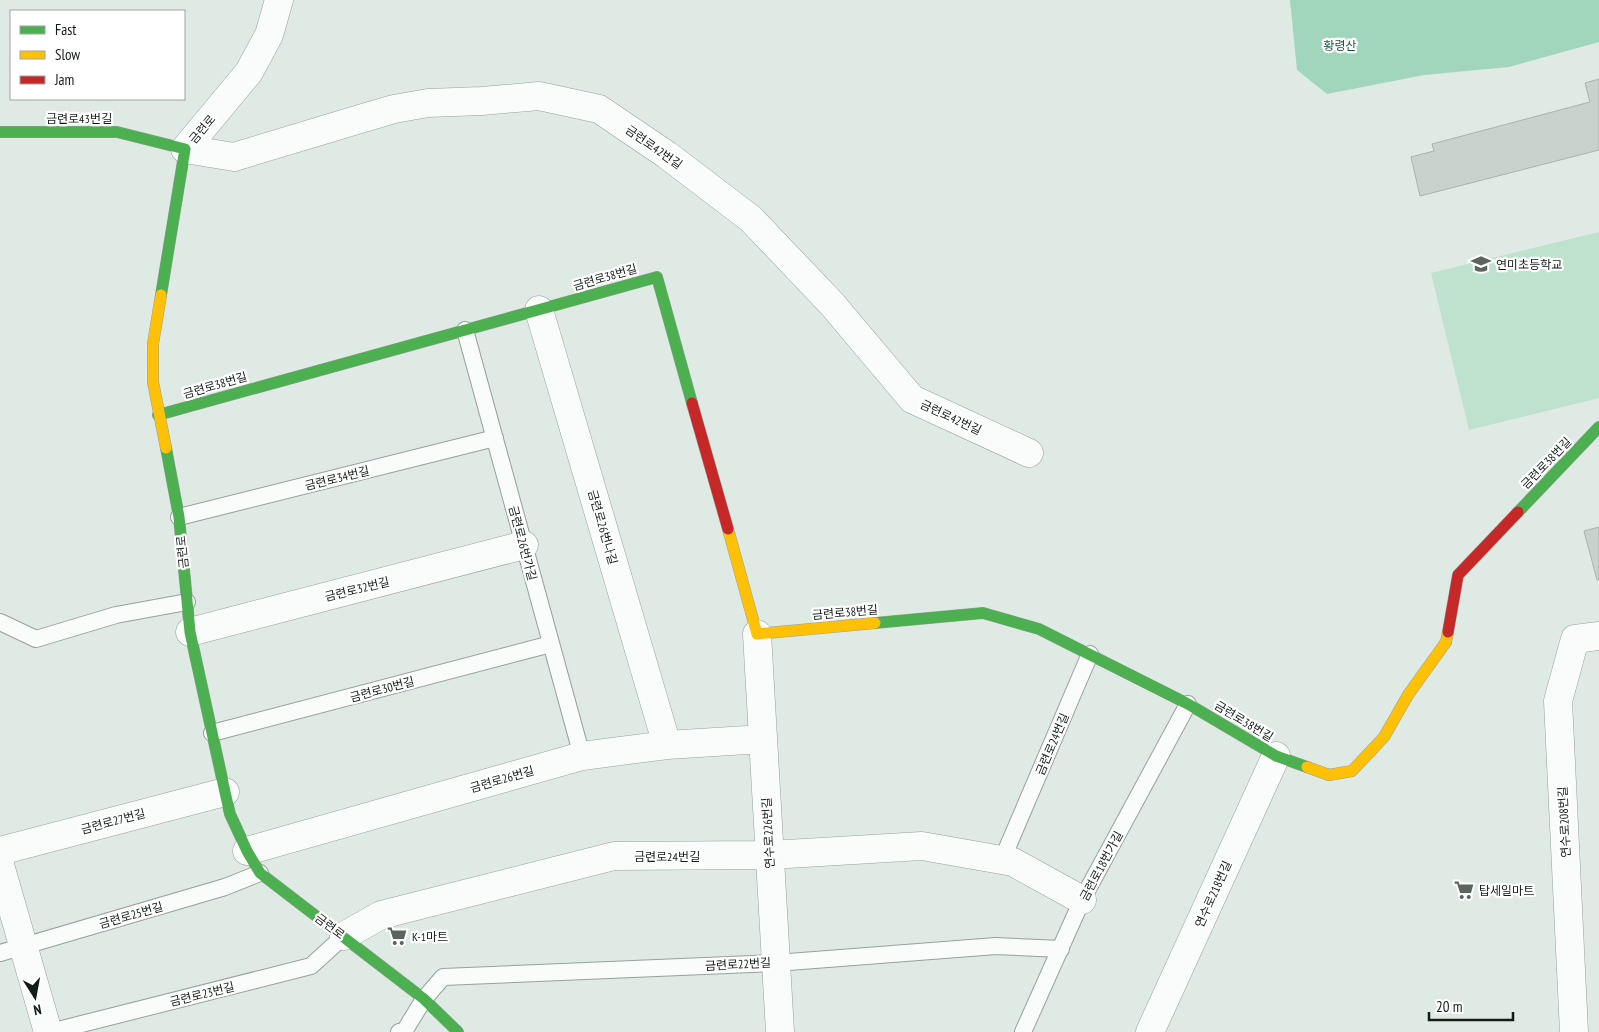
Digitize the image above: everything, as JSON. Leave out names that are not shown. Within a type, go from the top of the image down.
[{"type":"street","name":"금련로","points":[[279,0],[269,35],[249,72],[186,149],[153,344],[153,382],[179,517],[190,632],[230,814],[253,862],[424,999],[458,1032]]},
{"type":"street","name":"금련로42번길","points":[[186,149],[234,157],[394,109],[428,102],[482,101],[539,96],[599,109],[667,155],[750,219],[832,304],[912,399],[1029,453]]},
{"type":"street","name":"금련로43번길","points":[[0,132],[117,132],[186,149]]},
{"type":"street","name":"금련로38번길","points":[[158,415],[657,277],[757,634],[982,613],[1039,629],[1188,704],[1276,756],[1329,775],[1352,771],[1384,737],[1408,695],[1446,642],[1458,574],[1599,427]]},
{"type":"street","name":"금련로26번나길","points":[[540,310],[667,745]]},
{"type":"street","name":"금련로32번길","points":[[190,632],[524,546]]},
{"type":"street","name":"연수로226번길","points":[[757,634],[780,1032]]},
{"type":"street","name":"연수로208번길","points":[[1574,1032],[1558,702],[1575,639],[1599,636]]},
{"type":"street","name":"금련로26번길","points":[[253,862],[582,756],[667,745],[763,739]]},
{"type":"street","name":"연수로218번길","points":[[1150,1032],[1276,756]]},
{"type":"street","name":"금련로27번길","points":[[0,851],[225,792]]},
{"type":"street","name":"금련로24번길","points":[[344,936],[381,914],[614,856],[770,855],[922,846],[1013,862],[1082,900]]},
{"type":"street","points":[[0,865],[12,950],[49,1032]]},
{"type":"lane","name":"금련로26번가길","points":[[465,330],[582,756]]},
{"type":"lane","name":"금련로34번길","points":[[179,517],[495,438]]},
{"type":"lane","points":[[0,622],[36,639],[116,615],[187,602]]},
{"type":"lane","name":"금련로30번길","points":[[212,733],[552,644]]},
{"type":"lane","name":"금련로24번길","points":[[1002,860],[1090,654]]},
{"type":"lane","name":"금련로18번가길","points":[[1023,1032],[1082,900],[1188,704]]},
{"type":"lane","name":"금련로25번길","points":[[12,950],[225,887],[253,862]]},
{"type":"lane","name":"금련로23번길","points":[[49,1032],[311,966],[344,936]]},
{"type":"lane","name":"금련로22번길","points":[[399,1032],[405,1030],[424,999],[443,978],[776,963],[996,946],[1061,949]]},
{"type":"green space","name":"황령산","points":[[1290,0],[1599,0],[1599,42],[1509,67],[1424,75],[1327,94],[1297,70]]},
{"type":"green space","points":[[1599,232],[1599,398],[1469,430],[1431,273]]},
{"type":"building","points":[[1599,79],[1599,150],[1420,196],[1411,157],[1434,151],[1432,144],[1590,102],[1585,83]]},
{"type":"building","points":[[1599,527],[1599,580],[1597,580],[1584,531]]},
{"type":"traffic: fast","points":[[0,132],[117,132],[185,149],[161,295]]},
{"type":"traffic: fast","points":[[158,415],[657,277],[692,403]]},
{"type":"traffic: fast","points":[[1518,512],[1599,427]]},
{"type":"traffic: fast","points":[[166,448],[179,517],[190,632],[230,814],[247,851],[260,873],[424,999],[458,1032]]},
{"type":"traffic: fast","points":[[875,623],[983,613],[1039,629],[1188,704],[1276,756],[1307,767]]},
{"type":"traffic: slow","points":[[161,295],[153,344],[153,382],[166,448]]},
{"type":"traffic: slow","points":[[728,529],[757,634],[875,623]]},
{"type":"traffic: slow","points":[[1307,767],[1329,775],[1352,771],[1384,737],[1408,695],[1446,642],[1448,632]]},
{"type":"traffic: jam","points":[[692,403],[728,529]]},
{"type":"traffic: jam","points":[[1448,632],[1458,575],[1518,512]]},
{"type":"place","name":"연미초등학교","points":[[1481,264]]},
{"type":"place","name":"탑세일마트","points":[[1464,890]]},
{"type":"place","name":"K-1마트","points":[[397,936]]}]
